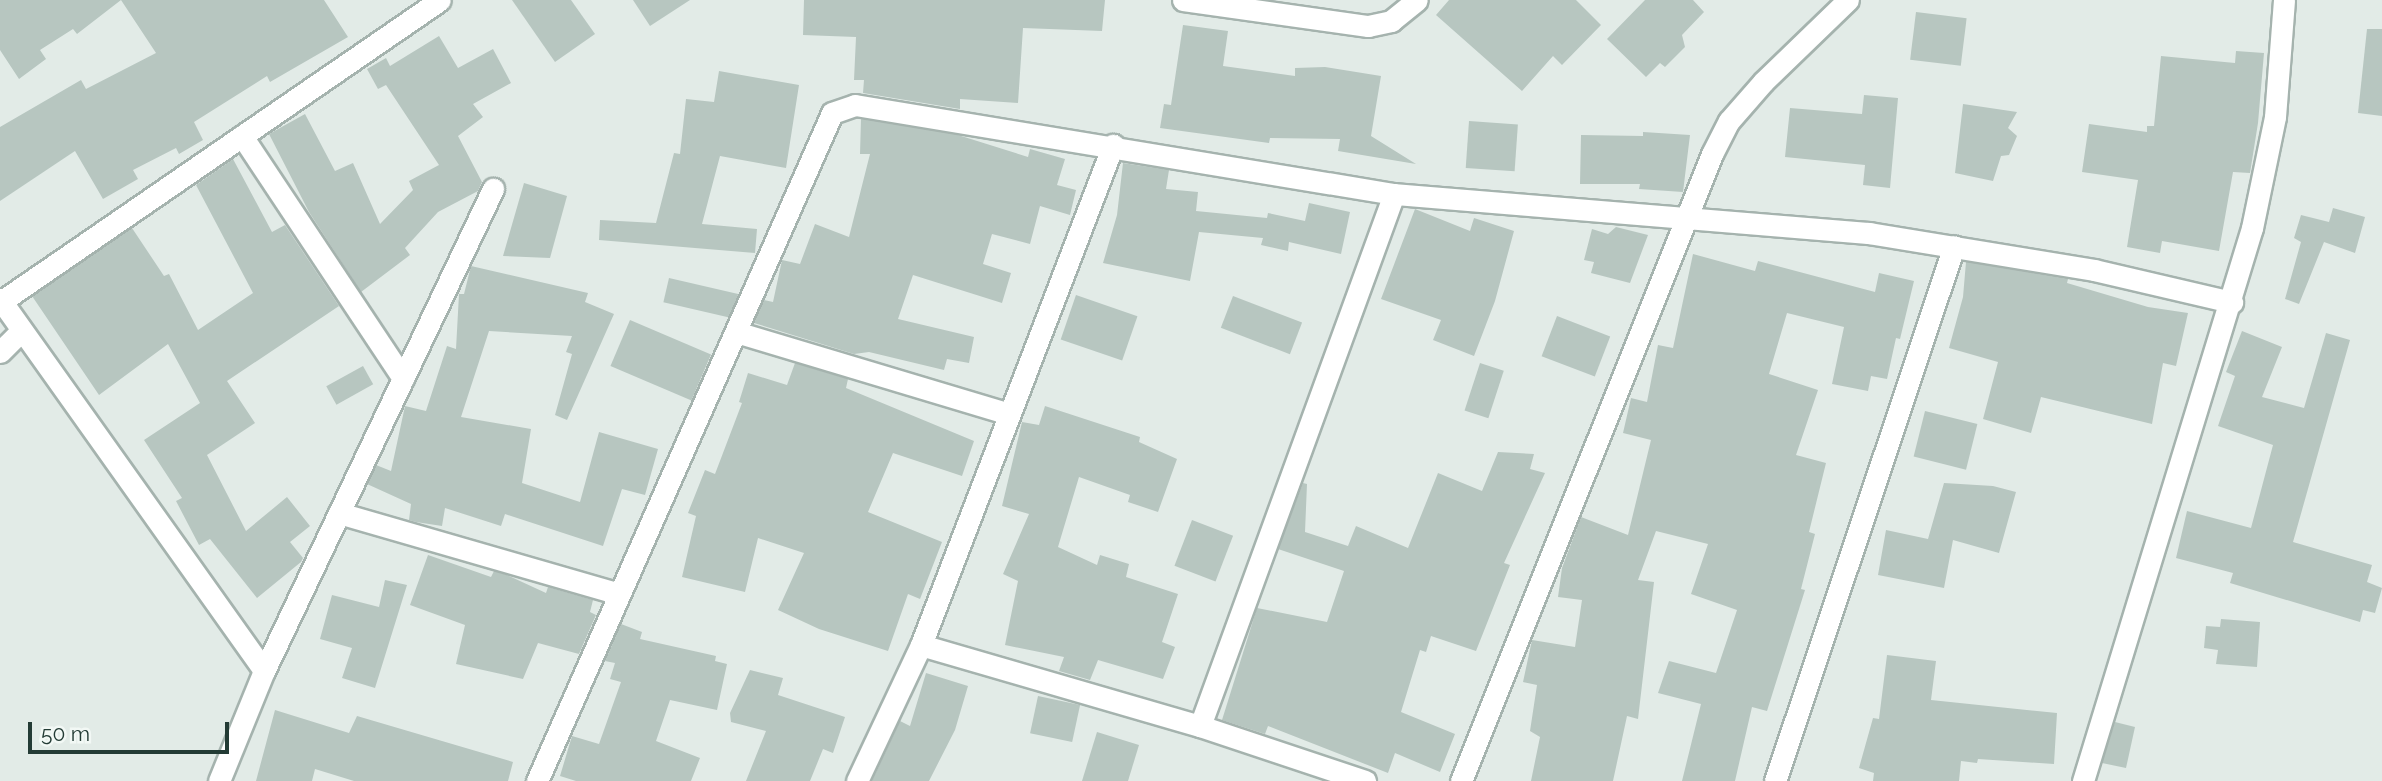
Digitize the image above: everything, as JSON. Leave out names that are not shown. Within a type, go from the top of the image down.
[{"type":"street","points":[[264,671],[20,332],[1,300],[440,0]]},
{"type":"street","points":[[1183,0],[1368,26],[1391,21],[1418,0]]},
{"type":"street","points":[[1461,781],[1686,217],[1729,121],[1848,0]]},
{"type":"street","points":[[2083,781],[2232,302],[2276,117],[2284,0]]},
{"type":"street","points":[[537,781],[832,113],[855,105],[1112,145],[1394,194],[1686,217],[1954,246],[2094,270],[2232,302]]},
{"type":"street","points":[[242,136],[403,378]]},
{"type":"street","points":[[857,781],[921,645],[1112,145]]},
{"type":"street","points":[[219,781],[264,671],[493,189]]},
{"type":"street","points":[[1200,726],[1394,194]]},
{"type":"street","points":[[1775,781],[1954,246]]},
{"type":"street","points":[[736,331],[1009,414]]},
{"type":"street","points":[[0,352],[20,332]]},
{"type":"street","points":[[339,513],[619,594]]},
{"type":"street","points":[[921,645],[1200,726],[1365,781]]},
{"type":"building","points":[[0,0],[121,0],[77,34],[73,29],[40,50],[46,59],[19,79],[0,50]]},
{"type":"building","points":[[121,0],[324,0],[348,37],[270,82],[267,76],[194,122],[203,140],[179,154],[176,148],[133,170],[138,179],[103,199],[75,151],[0,201],[0,127],[81,80],[86,89],[156,53]]},
{"type":"building","points":[[512,0],[571,0],[595,34],[555,62]]},
{"type":"building","points":[[633,0],[690,0],[650,26]]},
{"type":"building","points":[[804,0],[1105,0],[1102,31],[1023,28],[1018,103],[960,99],[960,109],[863,93],[864,80],[854,80],[856,37],[803,35]]},
{"type":"building","points":[[1449,0],[1576,0],[1601,25],[1562,65],[1553,56],[1522,91],[1436,15]]},
{"type":"building","points":[[1645,0],[1693,0],[1704,12],[1682,35],[1685,47],[1665,67],[1660,63],[1646,77],[1607,39]]},
{"type":"building","points":[[1916,12],[1967,18],[1961,66],[1910,60]]},
{"type":"building","points":[[1183,25],[1228,31],[1223,66],[1295,76],[1295,68],[1325,67],[1381,76],[1371,136],[1416,164],[1338,151],[1340,139],[1270,138],[1269,143],[1160,128],[1164,104],[1171,105]]},
{"type":"building","points":[[2367,29],[2382,29],[2382,116],[2358,113]]},
{"type":"building","points":[[439,36],[458,68],[493,49],[511,83],[473,104],[483,117],[458,136],[482,182],[478,191],[438,212],[405,248],[410,255],[361,292],[309,212],[269,134],[305,114],[335,171],[353,163],[380,224],[413,190],[409,181],[439,165],[386,85],[378,89],[367,69],[386,58],[390,66]]},
{"type":"building","points":[[2236,51],[2264,53],[2258,123],[2250,173],[2233,172],[2219,251],[2162,241],[2160,253],[2127,247],[2138,180],[2082,172],[2089,124],[2147,132],[2147,126],[2154,126],[2161,56],[2235,63]]},
{"type":"building","points":[[719,71],[799,85],[786,168],[720,156],[702,224],[757,229],[755,253],[599,240],[600,220],[656,223],[674,153],[680,154],[686,99],[714,102]]},
{"type":"building","points":[[1864,95],[1898,98],[1890,188],[1863,185],[1865,165],[1785,157],[1790,108],[1862,114]]},
{"type":"building","points":[[1963,104],[2017,112],[2008,128],[2017,136],[2009,155],[2001,156],[1993,181],[1955,173]]},
{"type":"building","points":[[861,119],[958,135],[1028,157],[1030,149],[1065,159],[1057,185],[1076,190],[1070,215],[1040,206],[1030,244],[992,234],[983,264],[1011,273],[1002,303],[913,275],[898,319],[974,337],[969,363],[947,359],[944,370],[869,352],[854,354],[754,323],[764,300],[773,302],[782,260],[800,264],[815,224],[849,237],[870,154],[860,154]]},
{"type":"building","points":[[1469,121],[1518,124],[1515,171],[1466,168]]},
{"type":"building","points":[[1643,132],[1690,135],[1683,192],[1639,189],[1640,184],[1580,184],[1581,135],[1643,136]]},
{"type":"building","points":[[233,159],[272,232],[285,225],[339,306],[227,381],[255,423],[207,455],[246,531],[287,497],[310,526],[290,542],[303,558],[301,562],[257,598],[210,539],[199,545],[176,501],[182,498],[144,440],[200,403],[168,344],[99,395],[32,296],[132,228],[164,276],[169,274],[198,330],[253,293],[196,185]]},
{"type":"building","points":[[1123,163],[1169,170],[1166,189],[1198,192],[1196,211],[1267,218],[1268,213],[1305,221],[1309,203],[1350,212],[1341,254],[1289,242],[1288,251],[1261,245],[1263,238],[1199,232],[1190,281],[1103,263],[1117,215]]},
{"type":"building","points":[[524,183],[567,196],[550,258],[503,256]]},
{"type":"building","points":[[2333,208],[2365,217],[2355,253],[2324,242],[2299,304],[2285,299],[2301,242],[2294,238],[2301,215],[2329,222]]},
{"type":"building","points":[[1415,209],[1470,231],[1474,218],[1514,231],[1495,301],[1474,356],[1433,340],[1441,320],[1381,299]]},
{"type":"building","points":[[1616,227],[1648,235],[1630,283],[1591,273],[1594,262],[1584,260],[1592,229],[1608,234]]},
{"type":"building","points":[[1693,254],[1755,271],[1758,261],[1875,292],[1879,273],[1914,281],[1900,339],[1896,338],[1887,379],[1871,376],[1868,391],[1832,384],[1844,327],[1787,313],[1769,374],[1818,390],[1796,455],[1826,463],[1809,532],[1815,534],[1801,589],[1805,590],[1767,711],[1752,707],[1735,781],[1682,781],[1701,704],[1658,693],[1669,661],[1716,673],[1737,610],[1691,594],[1708,544],[1656,531],[1638,580],[1654,582],[1638,719],[1627,716],[1613,781],[1531,781],[1540,737],[1530,731],[1537,685],[1523,682],[1532,640],[1575,647],[1582,600],[1558,597],[1562,568],[1581,517],[1628,535],[1651,440],[1623,433],[1631,398],[1647,402],[1658,345],[1673,348]]},
{"type":"building","points":[[1966,262],[2068,279],[2067,283],[2148,307],[2188,313],[2176,366],[2163,363],[2152,424],[2041,397],[2031,433],[1983,419],[1998,362],[1949,348],[1963,297]]},
{"type":"building","points":[[471,266],[588,293],[585,302],[614,314],[567,420],[555,415],[572,354],[566,352],[572,336],[489,331],[461,417],[531,429],[522,483],[580,502],[599,432],[658,449],[645,495],[622,489],[603,546],[505,514],[501,526],[445,508],[442,526],[416,522],[409,520],[411,504],[367,484],[376,465],[391,471],[405,406],[426,411],[447,346],[456,349],[459,294],[464,294]]},
{"type":"building","points":[[669,278],[738,294],[733,318],[663,302]]},
{"type":"building","points":[[1076,295],[1137,316],[1122,361],[1061,339]]},
{"type":"building","points":[[1233,296],[1302,323],[1290,354],[1221,328]]},
{"type":"building","points":[[1557,316],[1610,336],[1595,377],[1542,356]]},
{"type":"building","points":[[630,320],[711,354],[691,400],[610,366]]},
{"type":"building","points":[[2242,331],[2282,347],[2262,397],[2304,408],[2326,333],[2350,340],[2293,542],[2372,565],[2367,582],[2382,588],[2375,613],[2363,610],[2360,622],[2230,583],[2233,573],[2176,558],[2187,511],[2251,528],[2273,445],[2218,426],[2235,376],[2226,372]]},
{"type":"building","points":[[795,363],[848,379],[846,388],[974,441],[962,476],[893,453],[868,512],[942,542],[920,599],[908,594],[888,651],[819,629],[778,610],[804,553],[758,538],[745,592],[682,577],[696,516],[688,513],[705,470],[715,474],[742,403],[739,402],[748,373],[787,385]]},
{"type":"building","points":[[1480,363],[1504,371],[1488,418],[1465,411]]},
{"type":"building","points":[[363,366],[373,384],[336,405],[326,386]]},
{"type":"building","points":[[1045,406],[1140,437],[1139,442],[1177,459],[1158,512],[1128,502],[1130,495],[1079,477],[1058,547],[1097,565],[1100,555],[1129,564],[1126,577],[1178,594],[1162,642],[1175,647],[1163,679],[1098,660],[1090,680],[1059,671],[1064,657],[1005,645],[1018,581],[1003,574],[1029,514],[1002,506],[1022,422],[1039,425]]},
{"type":"building","points":[[1925,411],[1977,424],[1966,470],[1914,457]]},
{"type":"building","points":[[1498,452],[1534,454],[1530,469],[1545,473],[1504,563],[1510,565],[1476,651],[1431,636],[1426,652],[1420,650],[1401,712],[1455,734],[1440,772],[1395,753],[1388,773],[1268,726],[1265,734],[1222,720],[1257,608],[1327,622],[1344,571],[1278,549],[1303,483],[1307,484],[1305,532],[1348,546],[1356,526],[1408,548],[1438,473],[1482,491]]},
{"type":"building","points":[[1944,483],[1993,486],[2016,492],[1999,553],[1953,540],[1944,588],[1878,575],[1886,530],[1928,539]]},
{"type":"building","points":[[1192,520],[1233,536],[1216,582],[1174,566]]},
{"type":"building","points":[[428,555],[491,577],[494,571],[507,575],[546,593],[548,587],[593,600],[590,612],[596,615],[579,654],[538,643],[523,679],[456,664],[465,625],[410,605]]},
{"type":"building","points":[[385,580],[407,585],[375,688],[342,678],[352,648],[320,639],[332,595],[379,607]]},
{"type":"building","points":[[2221,619],[2260,622],[2257,667],[2216,664],[2218,650],[2204,648],[2206,626],[2220,627]]},
{"type":"building","points":[[621,624],[642,632],[640,639],[716,656],[715,661],[727,664],[717,710],[670,700],[656,741],[700,758],[691,781],[576,781],[560,776],[572,736],[599,744],[621,682],[610,679],[615,663],[605,661]]},
{"type":"building","points":[[1887,655],[1936,661],[1931,700],[2057,713],[2054,764],[1978,759],[1977,763],[1961,761],[1959,781],[1873,781],[1874,773],[1859,768],[1873,718],[1879,719]]},
{"type":"building","points":[[750,670],[783,678],[778,695],[845,717],[833,753],[823,749],[810,781],[746,781],[766,731],[731,722],[730,713]]},
{"type":"building","points":[[926,673],[968,686],[955,730],[929,781],[872,781],[900,721],[910,726]]},
{"type":"building","points":[[1038,696],[1080,705],[1072,742],[1030,733]]},
{"type":"building","points":[[275,710],[349,733],[357,716],[513,762],[508,781],[354,781],[315,769],[312,781],[256,781]]},
{"type":"building","points":[[2115,722],[2135,727],[2126,768],[2102,763]]},
{"type":"building","points":[[1097,732],[1139,745],[1128,781],[1082,781]]}]
